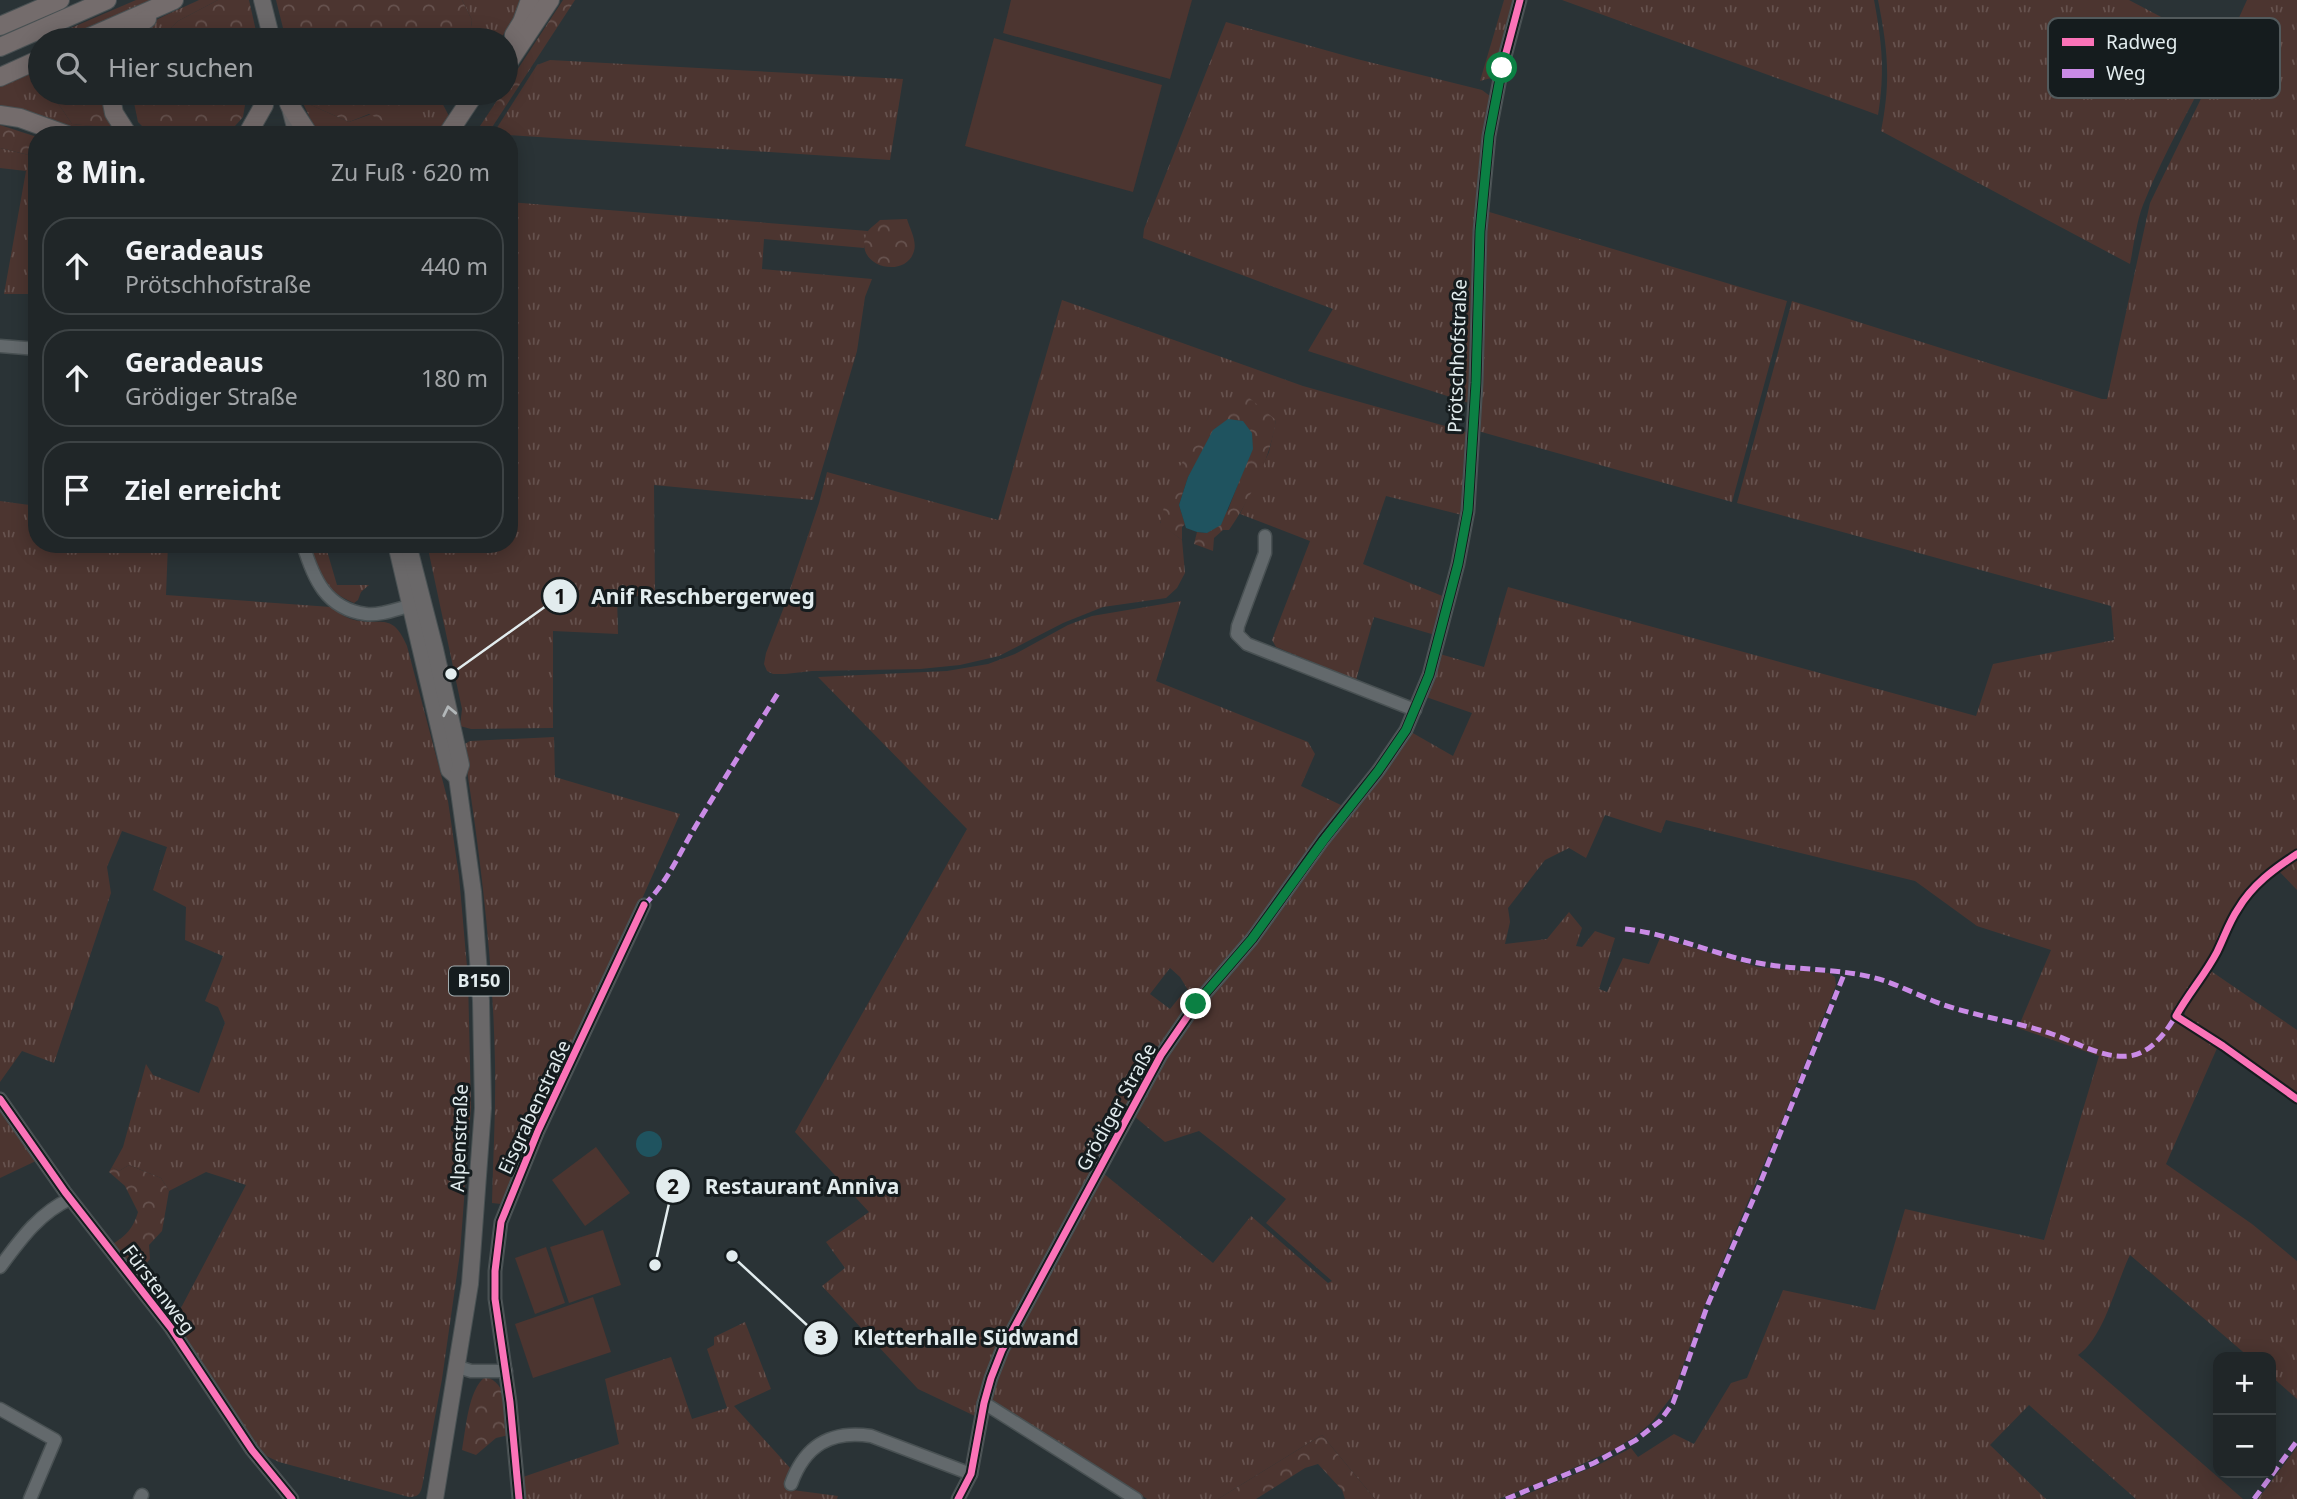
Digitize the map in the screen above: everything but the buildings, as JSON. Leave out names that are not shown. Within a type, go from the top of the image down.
[{"type":"highway","points":[[0,26],[60,0]]},
{"type":"highway","points":[[43,28],[107,0]]},
{"type":"highway","points":[[110,28],[174,0]]},
{"type":"highway","points":[[135,28],[174,0]]},
{"type":"highway","points":[[518,28],[530,0]]},
{"type":"highway","points":[[518,48],[550,0]]},
{"type":"highway","points":[[0,47],[28,35]]},
{"type":"highway","points":[[0,77],[28,64]]},
{"type":"highway","points":[[112,105],[122,126]]},
{"type":"highway","points":[[252,126],[264,105]]},
{"type":"highway","points":[[291,105],[304,126]]},
{"type":"highway","points":[[453,126],[467,105]]},
{"type":"highway","points":[[466,126],[480,105]]},
{"type":"highway","points":[[0,115],[20,118],[42,126]]},
{"type":"main road","points":[[262,0],[269,28]]},
{"type":"main road","points":[[289,105],[295,126]]},
{"type":"main road","name":"Alpenstraße","points":[[398,553],[449,770],[457,778]]},
{"type":"main road","name":"Alpenstraße","points":[[410,553],[461,765],[457,778],[473,892],[481,1001],[482,1108],[470,1284],[435,1499]]},
{"type":"street","name":"Prötschhofstraße","points":[[1378,771],[1406,730],[1429,675],[1458,564],[1468,510],[1476,383],[1480,231],[1489,136],[1502,68],[1520,0]]},
{"type":"street","points":[[0,346],[28,348]]},
{"type":"street","points":[[1265,536],[1265,553],[1237,634],[1247,644],[1415,710]]},
{"type":"street","points":[[305,553],[311,573],[326,595],[344,607],[367,615],[409,606]]},
{"type":"street","name":"Grödiger Straße","points":[[958,1499],[971,1474],[984,1403],[1002,1350],[1161,1055],[1196,1004],[1252,939],[1378,771]]},
{"type":"street","name":"Eisgrabenstraße","points":[[519,1499],[506,1371],[495,1299],[495,1270],[501,1222],[538,1131],[644,905]]},
{"type":"street","name":"Fürstenweg","points":[[0,1100],[70,1199],[171,1328],[252,1450],[292,1499]]},
{"type":"street","points":[[0,1267],[31,1227],[53,1206],[70,1199]]},
{"type":"street","points":[[458,1367],[471,1371],[506,1371]]},
{"type":"street","points":[[984,1403],[1136,1499]]},
{"type":"street","points":[[0,1409],[55,1440],[30,1499]]},
{"type":"street","points":[[791,1484],[796,1469],[813,1448],[832,1437],[854,1434],[871,1436],[971,1474]]},
{"type":"green space","points":[[136,0],[164,0],[100,28],[71,28]]},
{"type":"green space","points":[[199,0],[218,0],[178,21],[171,28],[144,28]]},
{"type":"green space","points":[[218,0],[249,0],[255,28],[171,28],[178,21]]},
{"type":"green space","points":[[276,0],[462,0],[472,20],[471,28],[283,28]]},
{"type":"green space","points":[[462,0],[520,0],[518,11],[507,28],[471,28],[472,20]]},
{"type":"green space","points":[[563,0],[575,0],[518,87],[518,69]]},
{"type":"green space","points":[[1011,0],[1192,0],[1170,79],[1003,33]]},
{"type":"green space","points":[[1504,0],[1516,0],[1497,73],[1480,81]]},
{"type":"green space","points":[[1562,0],[1874,0],[1882,57],[1878,115]]},
{"type":"green space","points":[[1878,0],[2129,0],[2163,18],[2048,18],[2048,98],[2194,98],[2143,205],[2130,264],[1881,131],[1887,66]]},
{"type":"green space","points":[[2247,0],[2297,0],[2297,890],[2274,866],[2248,889],[2235,906],[2211,956],[2177,1005],[2171,1019],[2218,1046],[2166,1164],[2252,1224],[2297,1261],[2297,1399],[2276,1380],[2276,1352],[2243,1352],[2130,1255],[2102,1323],[2087,1347],[2078,1355],[2213,1473],[2213,1478],[2219,1478],[2243,1499],[2136,1499],[2029,1405],[1990,1445],[2046,1499],[1515,1499],[1598,1465],[1631,1448],[1638,1457],[1674,1434],[1694,1444],[1731,1383],[1747,1378],[1783,1290],[1875,1310],[1905,1209],[2044,1240],[2099,1056],[2018,1028],[2051,950],[1977,926],[1915,881],[1666,820],[1661,833],[1605,815],[1586,858],[1569,848],[1545,860],[1508,908],[1510,922],[1505,944],[1547,939],[1569,912],[1582,928],[1576,946],[1582,947],[1595,931],[1615,938],[1599,989],[1607,992],[1623,958],[1649,964],[1660,938],[1758,967],[1829,973],[1835,977],[1836,985],[1708,1296],[1672,1396],[1652,1422],[1613,1450],[1499,1499],[1375,1499],[1322,1435],[1218,1499],[1147,1499],[991,1399],[1007,1352],[1103,1173],[1213,1263],[1251,1216],[1328,1283],[1332,1281],[1266,1223],[1286,1199],[1199,1131],[1165,1142],[1134,1116],[1163,1060],[1194,1015],[1411,732],[1453,756],[1472,713],[1426,697],[1440,654],[1484,667],[1508,587],[1976,716],[1993,664],[2114,640],[2111,606],[1737,503],[1792,301],[2107,399],[2150,203],[2201,98],[2280,98],[2280,18],[2239,18]]},
{"type":"green space","points":[[1226,22],[1357,59],[1482,90],[1490,96],[1472,404],[1308,351],[1333,309],[1143,238],[1144,229]]},
{"type":"green space","points":[[994,38],[1162,85],[1133,192],[965,146]]},
{"type":"green space","points":[[550,60],[903,79],[890,160],[518,136],[518,126],[498,126],[511,105],[518,105],[518,95],[537,65]]},
{"type":"green space","points":[[28,71],[28,105],[59,105],[72,124],[94,126],[61,126],[0,109],[0,84]]},
{"type":"green space","points":[[59,105],[107,105],[115,126],[93,126],[72,124]]},
{"type":"green space","points":[[134,105],[245,105],[243,117],[235,126],[142,126],[138,122]]},
{"type":"green space","points":[[304,105],[311,105],[349,122],[397,105],[443,105],[450,118],[443,126],[314,126]]},
{"type":"green space","points":[[311,105],[410,105],[401,115],[387,123],[369,114],[349,122]]},
{"type":"green space","points":[[494,105],[507,105],[493,126],[480,126]]},
{"type":"green space","points":[[0,125],[28,134],[28,155],[0,148]]},
{"type":"green space","points":[[0,148],[28,155],[28,294],[4,294],[26,171],[0,168]]},
{"type":"green space","points":[[518,203],[868,231],[864,248],[764,239],[762,269],[872,279],[865,297],[857,351],[813,500],[654,485],[655,597],[617,595],[618,634],[553,631],[553,728],[471,729],[460,726],[462,709],[429,553],[518,553]]},
{"type":"green space","points":[[1486,211],[1787,301],[1732,502],[1478,431]]},
{"type":"green space","points":[[907,219],[915,243],[909,260],[891,267],[872,261],[866,253],[864,243],[868,231],[880,220]]},
{"type":"green space","points":[[1062,300],[1303,386],[1470,433],[1462,515],[1386,496],[1363,564],[1445,597],[1435,635],[1374,617],[1356,680],[1276,647],[1272,640],[1310,541],[1240,514],[1269,452],[1276,420],[1209,416],[1160,523],[1182,540],[1185,573],[1177,588],[1166,598],[1103,607],[1063,623],[999,656],[960,665],[785,674],[767,671],[764,664],[766,653],[784,607],[827,472],[998,520]]},
{"type":"green space","points":[[1247,396],[1276,420],[1273,435],[1264,464],[1245,505],[1229,530],[1223,530],[1214,538],[1213,551],[1194,544],[1197,532],[1207,533],[1228,510],[1238,484],[1200,458],[1188,477],[1179,505],[1185,524],[1182,527],[1182,540],[1160,524],[1169,485],[1209,416]]},
{"type":"green space","points":[[0,501],[28,505],[28,553],[168,553],[166,595],[331,607],[351,619],[384,622],[396,627],[407,646],[448,801],[459,876],[468,978],[471,1107],[460,1253],[442,1379],[419,1494],[409,1497],[279,1462],[262,1454],[173,1323],[246,1185],[206,1172],[169,1191],[161,1178],[129,1165],[119,1171],[112,1167],[123,1147],[146,1064],[153,1075],[199,1093],[225,1023],[218,1007],[205,1001],[223,956],[185,940],[186,907],[153,890],[167,847],[122,831],[107,867],[111,893],[54,1063],[22,1051],[0,1082]]},
{"type":"green space","points":[[311,553],[328,553],[337,585],[369,585],[354,603],[335,592],[319,572]]},
{"type":"green space","points":[[1181,601],[1156,681],[1308,742],[1315,754],[1301,786],[1343,806],[1243,943],[1194,1000],[1180,977],[1170,968],[1150,994],[1170,1009],[1183,993],[1188,1006],[1092,1175],[977,1417],[918,1389],[822,1286],[845,1268],[826,1242],[869,1212],[795,1132],[967,829],[818,677],[947,671],[988,664],[1015,654],[1068,625],[1092,616]]},
{"type":"green space","points":[[554,737],[555,777],[680,814],[611,968],[537,1118],[501,1204],[492,1203],[495,1081],[492,984],[480,864],[463,745],[470,741]]},
{"type":"green space","points":[[2208,969],[2297,1030],[2297,1094],[2185,1017],[2186,1004]]},
{"type":"green space","points":[[0,1107],[38,1160],[0,1178]]},
{"type":"green space","points":[[596,1147],[630,1193],[585,1226],[552,1180]]},
{"type":"green space","points":[[129,1165],[161,1178],[169,1191],[162,1231],[149,1245],[150,1259],[136,1276],[111,1245],[128,1232],[138,1212],[125,1186],[109,1172],[112,1167],[119,1171]]},
{"type":"green space","points":[[603,1230],[621,1285],[569,1303],[550,1247]]},
{"type":"green space","points":[[546,1247],[565,1303],[535,1314],[515,1258]]},
{"type":"green space","points":[[593,1297],[611,1352],[533,1378],[515,1324]]},
{"type":"green space","points":[[745,1322],[771,1389],[734,1406],[791,1469],[785,1489],[838,1496],[837,1499],[523,1499],[523,1477],[619,1444],[605,1379],[671,1357],[692,1419],[727,1408],[707,1349],[714,1345],[714,1337]]},
{"type":"green space","points":[[485,1377],[493,1380],[502,1392],[509,1435],[496,1438],[476,1455],[462,1450],[471,1400]]},
{"type":"green space","points":[[1322,1435],[1375,1499],[1345,1499],[1342,1490],[1318,1464],[1305,1468],[1256,1499],[1218,1499]]},
{"type":"green space","points":[[2297,1447],[2297,1499],[2258,1499]]},
{"type":"water","points":[[1228,419],[1243,421],[1252,433],[1253,449],[1221,525],[1207,533],[1197,532],[1186,528],[1179,505],[1188,477],[1213,430]]},
{"type":"water","points":[[649,1131],[658,1135],[662,1144],[658,1153],[649,1157],[640,1153],[636,1144],[640,1135]]},
{"type":"marked path","points":[[644,905],[666,878],[780,690]]},
{"type":"marked path","points":[[1625,929],[1660,935],[1764,964],[1870,977],[1944,1005],[2039,1030],[2109,1055],[2129,1056],[2145,1051],[2164,1033],[2178,1012]]},
{"type":"marked path","points":[[1506,1499],[1594,1463],[1636,1440],[1660,1421],[1673,1403],[1708,1304],[1759,1186],[1845,972]]},
{"type":"marked path","points":[[2254,1499],[2297,1441]]},
{"type":"cycle path","points":[[958,1499],[971,1474],[984,1403],[1002,1350],[1161,1055],[1196,1004],[1252,939],[1323,840],[1378,771],[1406,730],[1429,675],[1458,564],[1468,511],[1476,383],[1480,231],[1489,136],[1502,68],[1520,0]]},
{"type":"cycle path","points":[[2297,854],[2264,878],[2244,900],[2220,947],[2176,1016],[2297,1099]]},
{"type":"cycle path","points":[[519,1499],[510,1402],[495,1299],[495,1271],[501,1222],[538,1131],[644,905]]},
{"type":"cycle path","points":[[0,1099],[65,1192],[171,1328],[252,1450],[292,1499]]},
{"type":"place","name":"Anif Reschbergerweg","points":[[451,674]]},
{"type":"place","name":"Kletterhalle Südwand","points":[[732,1256]]},
{"type":"place","name":"Restaurant Anniva","points":[[655,1265]]},
{"type":"route","points":[[1196,1004],[1277,907],[1323,841],[1378,771],[1406,730],[1429,675],[1458,564],[1468,510],[1476,383],[1480,231],[1489,136],[1502,68]]}]
